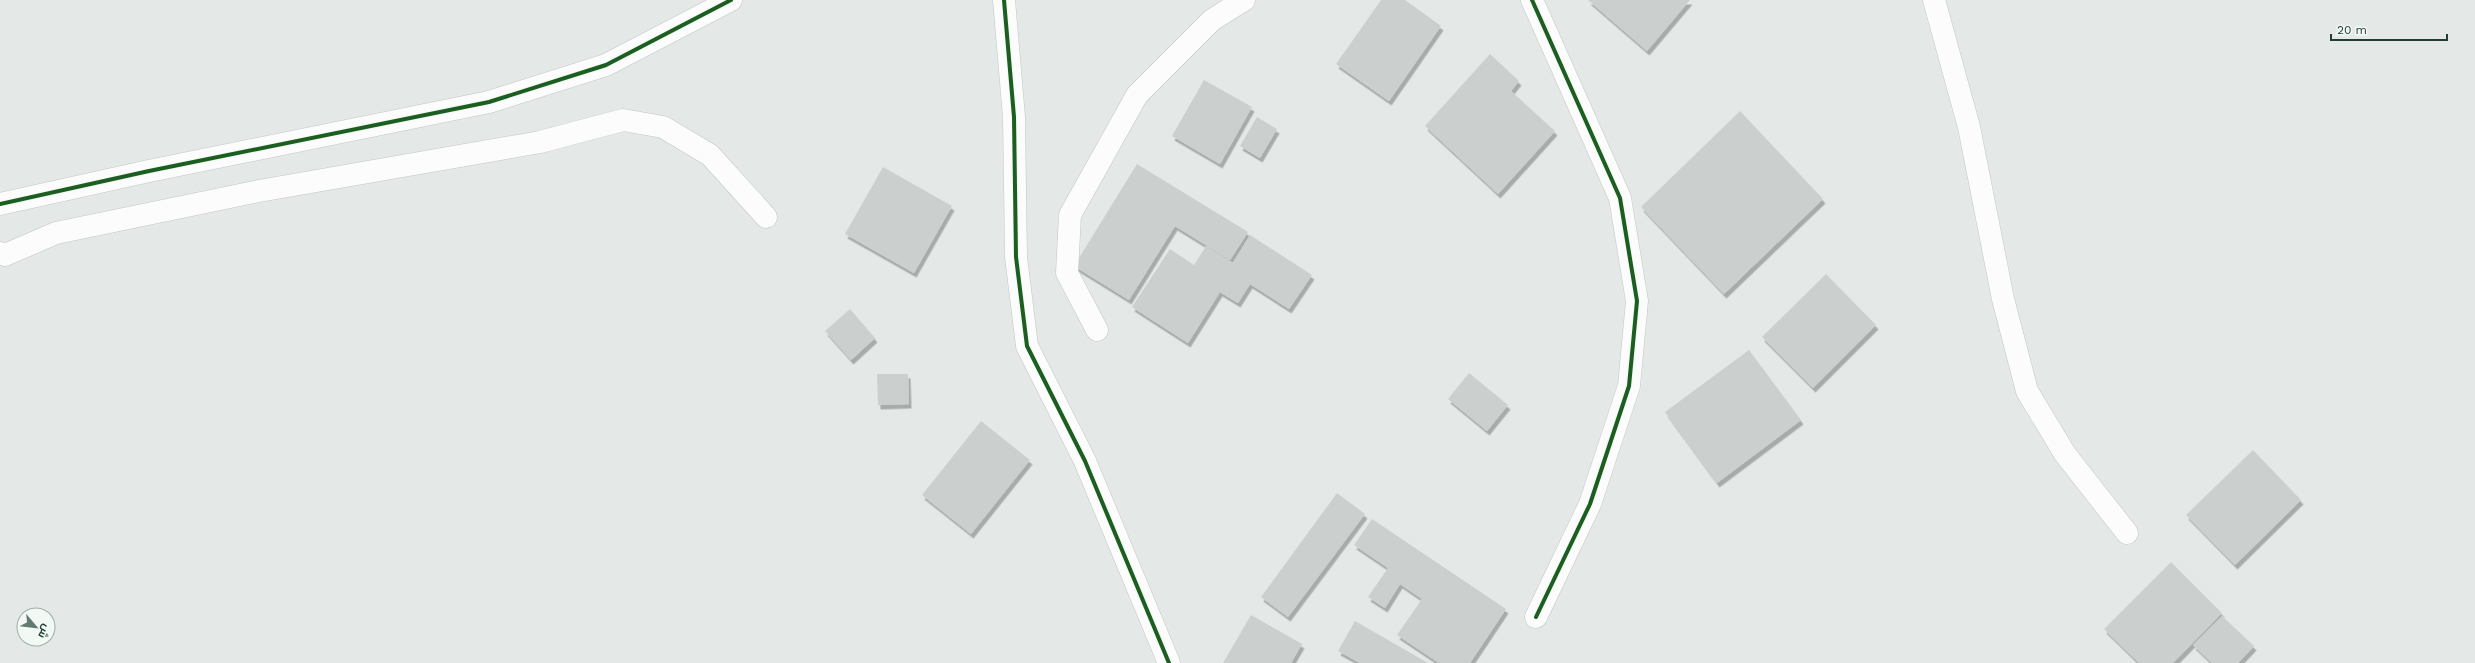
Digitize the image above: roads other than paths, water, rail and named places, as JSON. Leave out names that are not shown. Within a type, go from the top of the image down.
[{"type":"street","points":[[0,204],[149,171],[489,102],[606,65],[731,0]]},
{"type":"street","points":[[1004,0],[1014,116],[1016,257],[1028,346],[1085,461],[1169,663]]},
{"type":"street","points":[[1096,330],[1067,273],[1070,215],[1137,96],[1212,20],[1244,0]]},
{"type":"street","points":[[1532,0],[1620,198],[1637,301],[1629,386],[1590,504],[1536,617]]},
{"type":"street","points":[[1934,0],[1969,128],[2003,299],[2027,391],[2065,454],[2127,533]]},
{"type":"street","points":[[0,253],[5,255],[56,234],[259,191],[540,142],[623,120],[663,127],[710,155],[766,217]]}]
